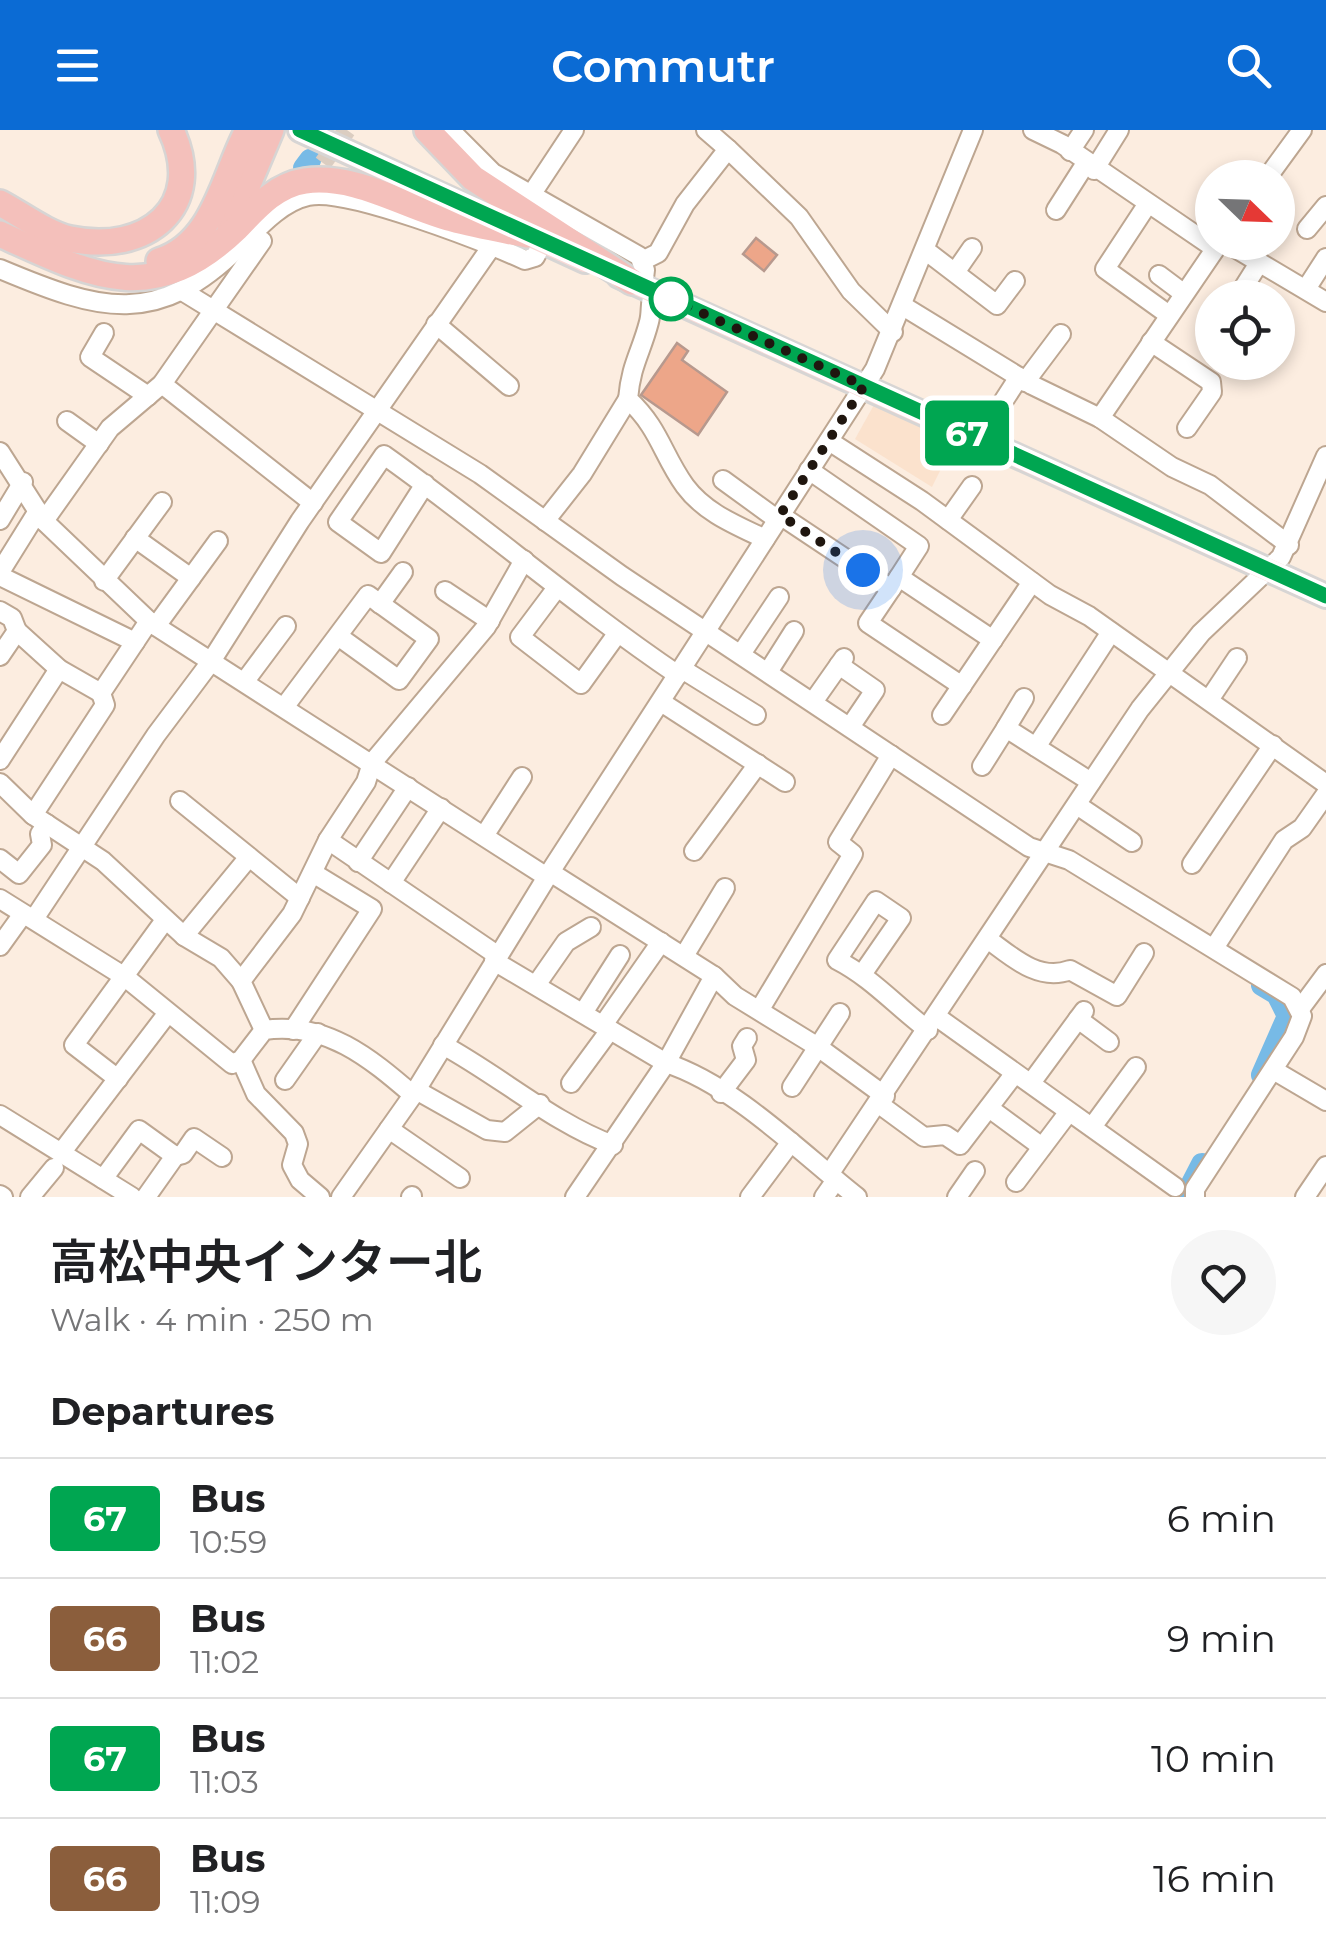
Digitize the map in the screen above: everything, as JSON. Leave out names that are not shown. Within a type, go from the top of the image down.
[{"type":"highway","points":[[68,239],[131,239],[168,216],[182,193],[185,170],[171,130]]},
{"type":"highway","points":[[428,130],[473,178],[643,280]]},
{"type":"highway","points":[[0,203],[68,239],[96,261],[121,268],[167,259],[202,229],[255,131]]},
{"type":"highway","points":[[226,238],[255,131]]},
{"type":"highway","points":[[0,234],[100,277],[135,281],[168,274],[226,238],[278,190],[322,179],[346,183],[451,219],[535,238]]},
{"type":"main road","points":[[300,130],[535,238],[643,280],[864,386],[1326,596]]},
{"type":"street","points":[[450,130],[493,172],[643,280]]},
{"type":"street","points":[[529,199],[574,130]]},
{"type":"street","points":[[706,130],[799,217],[851,291],[893,332]]},
{"type":"street","points":[[340,1197],[415,1092],[548,875],[864,386],[893,332],[973,130]]},
{"type":"street","points":[[1033,130],[1195,230]]},
{"type":"street","points":[[1070,151],[1084,130]]},
{"type":"street","points":[[1056,210],[1119,130]]},
{"type":"street","points":[[1280,160],[1302,130]]},
{"type":"street","points":[[545,521],[582,474],[628,398],[630,367],[651,317],[643,280],[685,204],[728,149]]},
{"type":"street","points":[[0,268],[59,294],[98,303],[147,302],[184,292],[222,264],[281,208],[308,196],[350,200],[493,244],[525,260],[535,257],[535,238]]},
{"type":"street","points":[[1148,204],[1105,270],[1169,315]]},
{"type":"street","points":[[1307,229],[1324,212]]},
{"type":"street","points":[[135,642],[0,574],[98,444],[155,390],[215,313],[262,241]]},
{"type":"street","points":[[0,946],[84,850],[156,735],[210,663],[314,503],[493,244]]},
{"type":"street","points":[[956,271],[972,248]]},
{"type":"street","points":[[925,250],[997,305],[1016,282]]},
{"type":"street","points":[[1306,289],[1326,258]]},
{"type":"street","points":[[1100,418],[1207,260]]},
{"type":"street","points":[[1253,260],[1326,302]]},
{"type":"street","points":[[1248,280],[1259,263]]},
{"type":"street","points":[[1159,275],[1183,293]]},
{"type":"street","points":[[184,292],[376,417],[480,474],[704,635],[741,654],[850,727],[887,760],[1045,857],[1214,948],[1282,990],[1300,1010]]},
{"type":"street","points":[[903,306],[1022,380],[1100,418],[1172,467],[1210,485],[1289,545]]},
{"type":"street","points":[[436,324],[509,386]]},
{"type":"street","points":[[104,333],[90,357],[155,390],[314,503]]},
{"type":"street","points":[[979,439],[1060,334]]},
{"type":"street","points":[[1151,342],[1211,382],[1212,392],[1187,428]]},
{"type":"street","points":[[628,398],[656,427],[686,486],[716,516],[765,539]]},
{"type":"street","points":[[67,421],[98,444]]},
{"type":"street","points":[[829,441],[1168,671],[1326,784]]},
{"type":"street","points":[[0,452],[23,482],[41,516],[152,624],[484,836],[684,956],[735,996],[818,1046],[924,1137],[945,1135],[960,1145],[1012,1077]]},
{"type":"street","points":[[424,484],[382,553],[338,522],[384,455],[424,484],[524,560],[556,589],[618,634],[680,672],[741,699],[756,715]]},
{"type":"street","points":[[824,1197],[932,1023],[1168,671],[1200,633],[1269,571],[1289,545],[1326,456]]},
{"type":"street","points":[[809,470],[919,546],[868,623],[962,686]]},
{"type":"street","points":[[723,480],[779,517],[993,640]]},
{"type":"street","points":[[0,520],[23,482]]},
{"type":"street","points":[[948,520],[972,486]]},
{"type":"street","points":[[104,580],[162,502]]},
{"type":"street","points":[[135,538],[191,578]]},
{"type":"street","points":[[101,692],[135,642],[218,541]]},
{"type":"street","points":[[241,981],[300,898],[328,840],[352,809],[372,763],[490,620],[524,560]]},
{"type":"street","points":[[380,604],[403,572]]},
{"type":"street","points":[[942,714],[1032,582]]},
{"type":"street","points":[[556,589],[520,637],[580,684],[618,634]]},
{"type":"street","points":[[445,591],[490,620]]},
{"type":"street","points":[[285,706],[368,595],[428,639],[399,680],[338,636]]},
{"type":"street","points":[[741,654],[779,598]]},
{"type":"street","points":[[0,610],[59,668],[101,692],[105,705],[40,819],[42,844],[18,874],[0,859]]},
{"type":"street","points":[[245,681],[286,626]]},
{"type":"street","points":[[0,656],[18,630]]},
{"type":"street","points":[[768,672],[794,631]]},
{"type":"street","points":[[1036,747],[1111,632]]},
{"type":"street","points":[[1209,700],[1237,658]]},
{"type":"street","points":[[813,702],[842,662],[875,690],[850,727]]},
{"type":"street","points":[[0,760],[59,668]]},
{"type":"street","points":[[982,766],[1024,698]]},
{"type":"street","points":[[660,702],[785,782]]},
{"type":"street","points":[[1006,728],[1091,782]]},
{"type":"street","points":[[1192,864],[1273,745]]},
{"type":"street","points":[[760,1010],[853,854],[838,842],[887,760]]},
{"type":"street","points":[[694,851],[758,764]]},
{"type":"street","points":[[484,836],[522,777]]},
{"type":"street","points":[[0,783],[184,936],[211,950],[241,981],[264,1030]]},
{"type":"street","points":[[358,862],[408,787]]},
{"type":"street","points":[[1214,948],[1284,840],[1302,828],[1326,794]]},
{"type":"street","points":[[180,802],[300,898]]},
{"type":"street","points":[[1077,804],[1132,842]]},
{"type":"street","points":[[390,884],[440,808]]},
{"type":"street","points":[[328,840],[536,986],[666,1063],[695,1074],[791,1142],[857,1197]]},
{"type":"street","points":[[184,936],[249,857]]},
{"type":"street","points":[[293,1030],[372,910],[313,873]]},
{"type":"street","points":[[684,956],[725,888]]},
{"type":"street","points":[[0,899],[125,977],[232,1064],[241,1060],[264,1030]]},
{"type":"street","points":[[118,1080],[74,1045],[165,920]]},
{"type":"street","points":[[536,986],[566,942],[592,927]]},
{"type":"street","points":[[989,940],[1026,967],[1058,974],[1070,970],[1117,996],[1144,953]]},
{"type":"street","points":[[571,1084],[661,942]]},
{"type":"street","points":[[583,1014],[620,956]]},
{"type":"street","points":[[863,973],[891,1003],[1031,1083],[1174,1192],[1195,1195],[1276,1071],[1299,1026],[1300,1010],[1326,974]]},
{"type":"street","points":[[574,1197],[666,1063],[714,976]]},
{"type":"street","points":[[792,1087],[840,1013]]},
{"type":"street","points":[[37,1194],[167,1014]]},
{"type":"street","points":[[1031,1083],[1081,1015],[1109,1042]]},
{"type":"street","points":[[264,1030],[318,1033],[354,1048],[415,1092],[472,1122],[506,1132],[540,1104]]},
{"type":"street","points":[[285,1080],[318,1033]]},
{"type":"street","points":[[721,1092],[746,1060],[742,1046],[747,1038]]},
{"type":"street","points":[[443,1045],[582,1134],[613,1145]]},
{"type":"street","points":[[241,1060],[256,1094],[294,1133],[298,1144],[292,1165],[300,1180],[320,1197]]},
{"type":"street","points":[[1092,1128],[1136,1067]]},
{"type":"street","points":[[1276,1071],[1326,1101]]},
{"type":"street","points":[[989,1108],[1042,1147]]},
{"type":"street","points":[[0,1115],[58,1161],[103,1179],[132,1197]]},
{"type":"street","points":[[1013,1190],[1065,1117]]},
{"type":"street","points":[[389,1128],[460,1178]]},
{"type":"street","points":[[103,1179],[139,1130],[175,1156]]},
{"type":"street","points":[[146,1197],[175,1156],[183,1154],[194,1138],[222,1157]]},
{"type":"street","points":[[750,1197],[791,1142]]},
{"type":"street","points":[[1305,1197],[1326,1166]]},
{"type":"street","points":[[957,1197],[975,1171]]},
{"type":"shaded area","points":[[880,394],[953,445],[932,487],[855,439]]},
{"type":"building","points":[[756,238],[777,255],[764,271],[743,254]]},
{"type":"building","points":[[677,343],[688,351],[682,360],[727,392],[698,435],[641,395]]},
{"type":"waterway","points":[[304,168],[310,160]]},
{"type":"waterway","points":[[1262,985],[1277,994],[1288,1016],[1262,1075]]},
{"type":"waterway","points":[[1185,1197],[1202,1164]]},
{"type":"tunnel","points":[[323,163],[347,130]]},
{"type":"bus line","name":"67","points":[[300,130],[1326,596]]},
{"type":"route","points":[[671,299],[864,386],[780,515],[863,570]]}]
